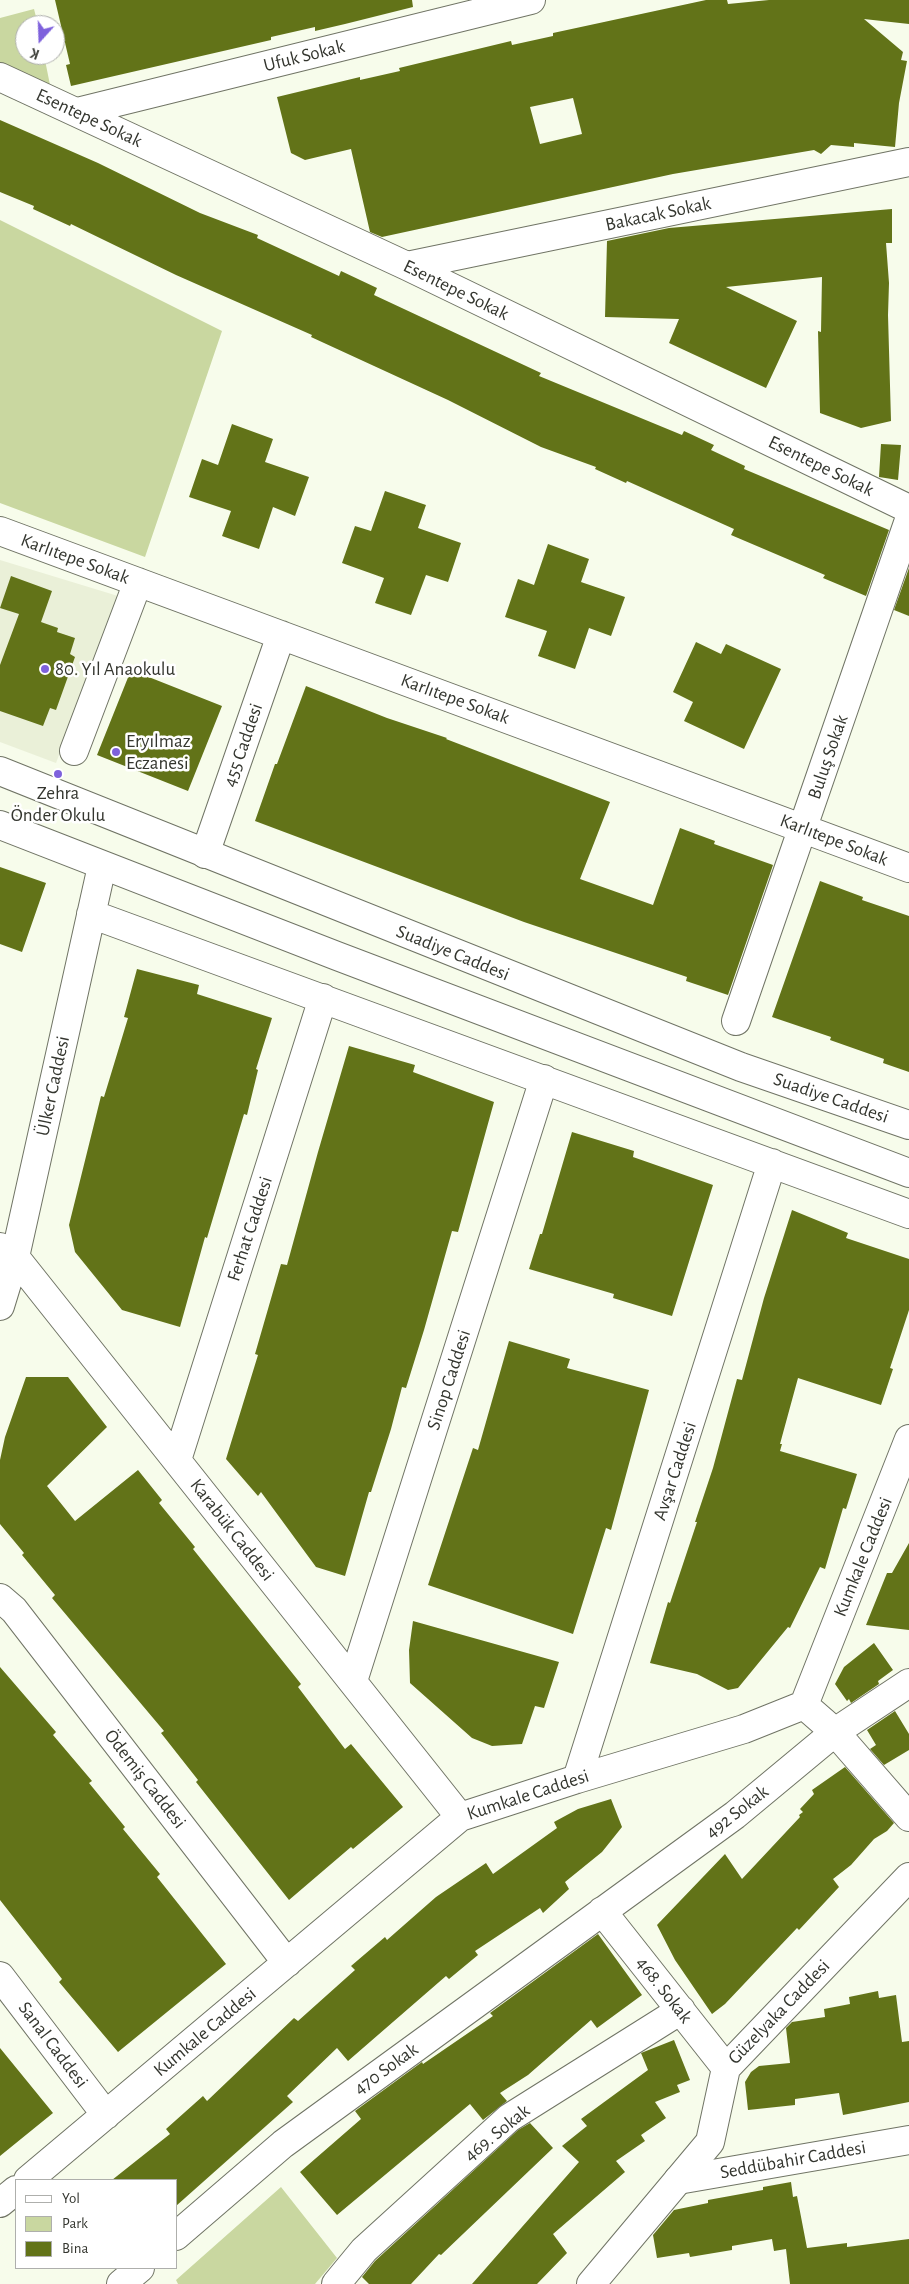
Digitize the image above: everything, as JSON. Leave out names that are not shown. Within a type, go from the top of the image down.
[{"type":"street","name":"Ufuk Sokak","points":[[77,112],[531,0]]},
{"type":"street","name":"Esentepe Sokak","points":[[0,78],[407,266],[909,509]]},
{"type":"street","name":"Bakacak Sokak","points":[[407,266],[909,162]]},
{"type":"street","name":"Buluş Sokak","points":[[736,1021],[909,520]]},
{"type":"street","name":"Karlıtepe Sokak","points":[[0,531],[909,868]]},
{"type":"street","points":[[74,751],[138,582]]},
{"type":"street","name":"455 Caddesi","points":[[205,854],[281,635]]},
{"type":"street","name":"Suadiye Caddesi","points":[[0,771],[741,1067],[909,1124]]},
{"type":"street","points":[[0,825],[701,1096],[909,1173]]},
{"type":"street","name":"Ülker Caddesi","points":[[0,1306],[8,1252],[102,866]]},
{"type":"street","points":[[91,914],[909,1214]]},
{"type":"street","name":"Ferhat Caddesi","points":[[177,1460],[323,998]]},
{"type":"street","name":"Sinop Caddesi","points":[[353,1681],[544,1079]]},
{"type":"street","name":"Avşar Caddesi","points":[[577,1778],[772,1163]]},
{"type":"street","name":"Karabük Caddesi","points":[[8,1252],[177,1460],[460,1817]]},
{"type":"street","name":"Kumkale Caddesi","points":[[29,2179],[460,1817],[577,1778],[744,1729],[804,1705],[909,1440]]},
{"type":"street","name":"Ödemiş Caddesi","points":[[0,1598],[14,1610],[287,1963]]},
{"type":"street","name":"492 Sokak","points":[[602,1911],[735,1815],[835,1732],[909,1683]]},
{"type":"street","points":[[804,1705],[835,1732],[909,1817]]},
{"type":"street","name":"Güzelyaka Caddesi","points":[[591,2284],[710,2142],[726,2068],[909,1877]]},
{"type":"street","name":"468. Sokak","points":[[602,1911],[726,2068]]},
{"type":"street","name":"470 Sokak","points":[[178,2234],[283,2144],[602,1911]]},
{"type":"street","name":"Sanal Caddesi","points":[[0,1976],[106,2115]]},
{"type":"street","name":"469. Sokak","points":[[336,2284],[364,2250],[509,2118],[681,2010]]},
{"type":"street","name":"Seddübahir Caddesi","points":[[678,2180],[909,2140]]},
{"type":"street","points":[[0,2203],[15,2191]]},
{"type":"shaded area","name":"80. Yıl Anaokulu","points":[[0,560],[118,596],[56,763],[0,742]]},
{"type":"green space","points":[[34,9],[36,15],[15,15],[15,65],[46,65],[51,90],[0,67],[0,18]]},
{"type":"green space","points":[[0,220],[222,331],[145,557],[0,503]]},
{"type":"green space","points":[[281,2187],[337,2258],[315,2284],[178,2284],[176,2280]]},
{"type":"building","points":[[55,0],[412,0],[413,7],[315,31],[315,27],[271,37],[271,40],[71,86],[66,65],[70,64],[65,43],[65,15],[59,15]]},
{"type":"building","points":[[706,0],[727,0],[728,4],[769,0],[909,0],[909,24],[864,19],[903,52],[901,60],[907,61],[899,103],[895,147],[854,143],[854,147],[831,145],[821,154],[814,150],[673,174],[382,237],[370,232],[351,149],[305,160],[291,153],[277,97],[360,77],[360,80],[400,71],[399,68],[511,41],[512,45],[553,36],[553,33]],"holes":[[[573,98],[582,134],[540,144],[530,107]]]},
{"type":"building","points":[[0,120],[98,163],[200,213],[258,235],[257,238],[339,276],[341,271],[377,288],[374,295],[541,373],[539,376],[682,435],[684,431],[714,445],[711,450],[745,466],[744,469],[889,530],[866,596],[823,578],[825,575],[731,535],[734,529],[627,481],[626,483],[595,469],[596,467],[541,447],[448,400],[311,337],[312,335],[176,275],[71,224],[70,226],[33,209],[34,206],[0,192]]},
{"type":"building","points":[[892,209],[892,243],[886,243],[889,283],[891,421],[861,428],[820,413],[818,331],[821,332],[822,277],[726,287],[797,321],[766,388],[669,343],[679,319],[605,317],[607,241],[669,228]]},
{"type":"building","points":[[232,424],[273,439],[265,462],[309,477],[295,516],[273,507],[259,549],[222,536],[231,511],[189,497],[202,459],[218,465]]},
{"type":"building","points":[[881,444],[901,445],[898,480],[879,477]]},
{"type":"building","points":[[385,491],[426,505],[418,528],[461,543],[448,582],[426,575],[411,615],[375,603],[384,578],[342,563],[355,526],[371,531]]},
{"type":"building","points":[[548,544],[589,559],[581,582],[625,597],[611,636],[589,628],[575,669],[538,656],[547,631],[505,617],[518,579],[534,585]]},
{"type":"building","points":[[909,568],[909,616],[894,610]]},
{"type":"building","points":[[11,576],[52,591],[41,622],[58,628],[57,632],[75,638],[70,654],[75,657],[56,710],[50,708],[43,726],[0,711],[0,665],[19,614],[0,608]]},
{"type":"building","points":[[696,642],[721,654],[726,644],[781,669],[744,749],[684,721],[693,702],[673,692]]},
{"type":"building","points":[[131,670],[222,706],[188,791],[97,755]]},
{"type":"building","points":[[306,686],[387,718],[447,738],[610,802],[580,879],[653,905],[680,828],[715,841],[714,844],[773,865],[728,995],[686,981],[687,977],[524,922],[255,821]]},
{"type":"building","points":[[0,867],[46,883],[22,952],[0,944]]},
{"type":"building","points":[[820,881],[863,897],[862,900],[909,916],[909,1072],[883,1063],[884,1059],[830,1040],[831,1037],[772,1017]]},
{"type":"building","points":[[137,969],[199,985],[197,994],[272,1018],[256,1069],[258,1070],[247,1115],[244,1114],[207,1238],[205,1237],[180,1327],[122,1310],[75,1252],[69,1225],[101,1096],[104,1097],[128,1018],[124,1017]]},
{"type":"building","points":[[349,1046],[415,1065],[413,1072],[494,1102],[458,1232],[452,1231],[424,1330],[406,1388],[402,1387],[391,1429],[371,1492],[369,1492],[345,1576],[316,1567],[261,1492],[258,1496],[226,1459],[258,1355],[255,1354],[281,1264],[287,1265]]},
{"type":"building","points":[[572,1132],[634,1151],[633,1157],[713,1185],[672,1316],[613,1298],[614,1294],[529,1269],[540,1234],[542,1234]]},
{"type":"building","points":[[792,1210],[848,1233],[846,1238],[909,1259],[909,1310],[890,1368],[893,1369],[881,1405],[798,1378],[780,1444],[782,1444],[780,1451],[857,1474],[846,1509],[843,1508],[825,1569],[820,1567],[790,1628],[788,1627],[738,1688],[728,1690],[697,1674],[650,1663],[668,1602],[670,1603],[697,1522],[695,1522],[713,1468],[737,1379],[742,1380],[764,1298]]},
{"type":"building","points":[[509,1341],[570,1359],[567,1368],[649,1390],[611,1530],[606,1528],[573,1634],[428,1585],[473,1448],[478,1450]]},
{"type":"building","points":[[26,1377],[68,1377],[107,1427],[47,1486],[75,1521],[138,1470],[162,1500],[159,1503],[195,1547],[193,1549],[301,1684],[298,1687],[345,1749],[351,1744],[403,1807],[353,1849],[351,1847],[289,1900],[196,1782],[198,1780],[161,1733],[164,1731],[52,1598],[55,1595],[22,1555],[24,1553],[0,1524],[0,1460],[5,1437]]},
{"type":"building","points":[[909,1543],[909,1630],[866,1625],[887,1573],[892,1573]]},
{"type":"building","points":[[413,1621],[559,1662],[544,1708],[535,1706],[522,1744],[492,1746],[472,1738],[410,1683],[409,1650]]},
{"type":"building","points":[[874,1643],[893,1670],[878,1681],[879,1684],[851,1703],[849,1699],[847,1701],[835,1684],[844,1667]]},
{"type":"building","points":[[0,1667],[56,1732],[53,1735],[92,1781],[89,1783],[160,1874],[157,1877],[226,1964],[118,2052],[59,1982],[62,1979],[0,1900]]},
{"type":"building","points":[[895,1711],[909,1734],[909,1750],[884,1765],[870,1749],[876,1745],[867,1730]]},
{"type":"building","points":[[845,1767],[894,1823],[887,1831],[874,1839],[851,1865],[833,1879],[839,1887],[725,2004],[712,2014],[675,1960],[657,1925],[725,1854],[742,1879],[800,1817],[799,1815],[803,1812],[800,1809],[814,1794],[812,1790]]},
{"type":"building","points":[[611,1799],[622,1827],[602,1852],[565,1882],[569,1889],[543,1913],[540,1908],[475,1951],[478,1955],[449,1979],[446,1976],[348,2061],[337,2048],[287,2096],[293,2102],[178,2204],[178,2179],[113,2179],[170,2134],[166,2129],[203,2096],[207,2101],[294,2018],[298,2021],[355,1970],[351,1966],[385,1937],[387,1940],[436,1897],[486,1863],[493,1874],[557,1828],[554,1822],[578,1809]]},
{"type":"building","points":[[598,1934],[642,1995],[597,2028],[591,2020],[528,2075],[500,2093],[507,2101],[483,2120],[470,2104],[337,2215],[300,2172],[361,2119],[355,2111],[422,2062],[423,2064],[493,2016],[490,2013]]},
{"type":"building","points":[[878,1991],[879,1998],[896,1995],[902,2042],[909,2041],[909,2102],[843,2115],[839,2093],[795,2099],[795,2105],[748,2110],[745,2082],[751,2072],[759,2066],[790,2063],[786,2028],[792,2022],[825,2017],[824,2009],[850,2004],[849,1997]]},
{"type":"building","points":[[674,2040],[690,2080],[677,2085],[680,2092],[655,2102],[666,2118],[641,2135],[645,2141],[616,2161],[625,2172],[553,2234],[567,2253],[537,2284],[472,2284],[579,2162],[562,2146],[587,2126],[581,2119],[648,2070],[641,2053]]},
{"type":"building","points":[[0,2048],[53,2113],[0,2156]]},
{"type":"building","points":[[530,2123],[553,2148],[441,2255],[439,2254],[411,2284],[369,2284],[362,2277],[375,2261],[518,2130]]},
{"type":"building","points":[[791,2182],[793,2197],[797,2196],[807,2248],[847,2243],[847,2247],[909,2239],[909,2284],[790,2284],[786,2249],[774,2251],[772,2239],[732,2246],[732,2250],[690,2257],[689,2253],[657,2258],[653,2235],[674,2210],[708,2203],[708,2200],[763,2190],[763,2187]]},
{"type":"place","name":"80. Yıl Anaokulu","points":[[45,669]]},
{"type":"place","name":"Eryılmaz Eczanesi","points":[[116,752]]},
{"type":"place","name":"Zehra Önder Okulu","points":[[58,774]]}]
